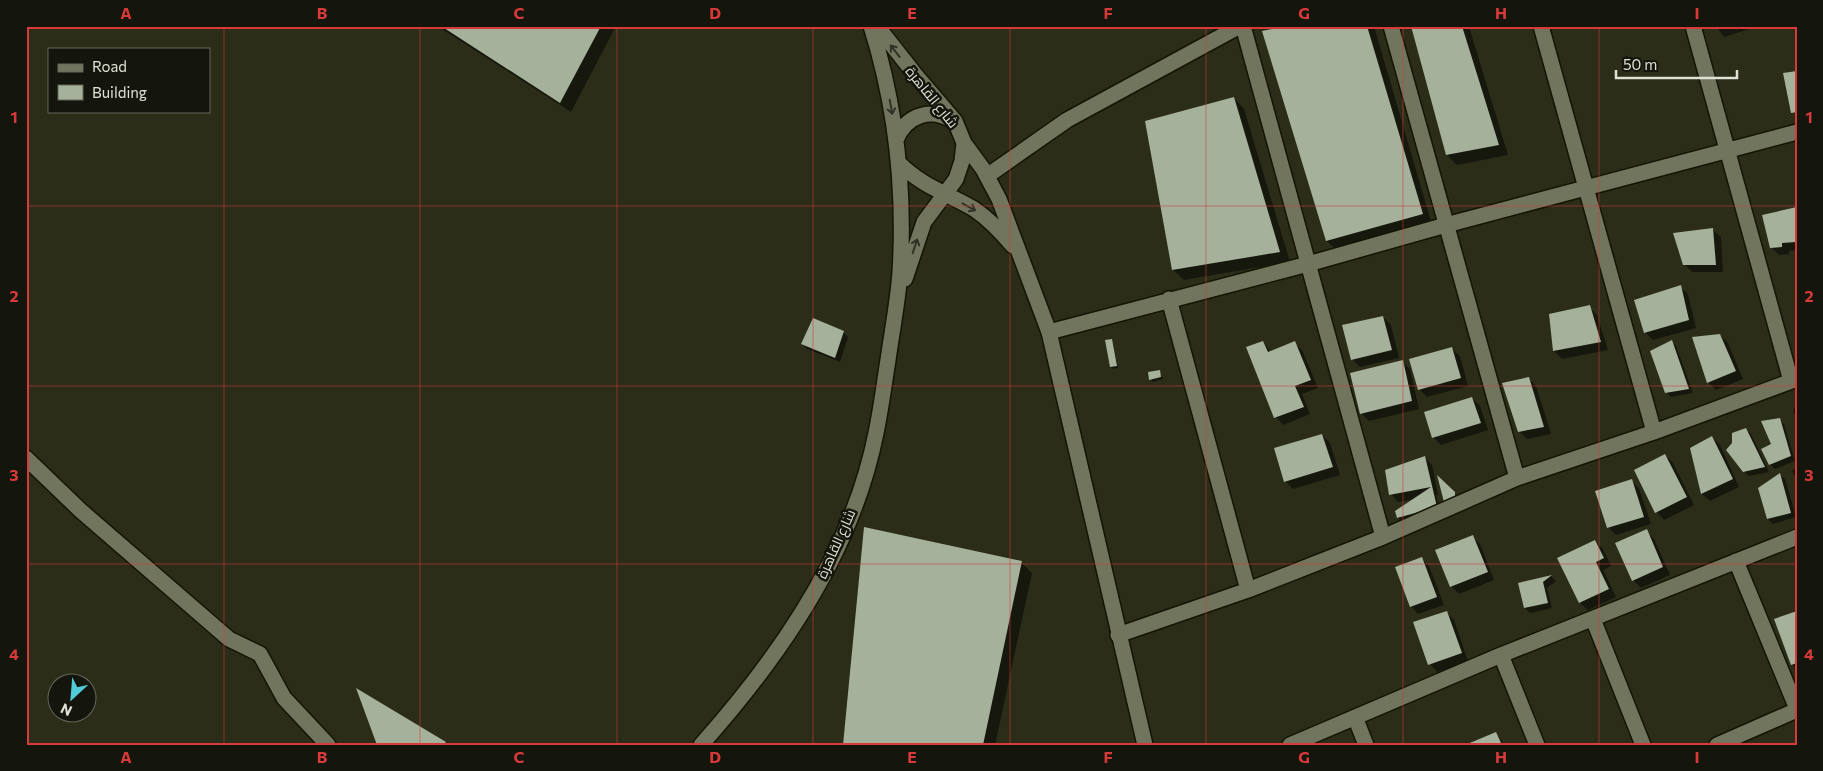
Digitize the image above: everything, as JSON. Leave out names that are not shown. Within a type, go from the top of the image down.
[{"type":"street","name":"شارع القاهرة","points":[[701,745],[731,711],[774,656],[811,598],[834,555],[858,494],[876,434],[896,310],[902,237],[899,163],[896,140],[884,75],[871,26]]},
{"type":"street","name":"شارع القاهرة","points":[[877,26],[914,74],[955,121],[964,143],[962,161],[956,180],[930,212],[922,226],[896,310]]},
{"type":"street","points":[[987,176],[1067,120],[1241,26],[1383,537]]},
{"type":"street","points":[[1391,26],[1517,478]]},
{"type":"street","points":[[1541,26],[1654,432]]},
{"type":"street","points":[[1118,635],[1248,590],[1383,537],[1517,478],[1654,432],[1794,380],[1693,26]]},
{"type":"street","points":[[896,140],[899,132],[910,120],[924,114],[940,114],[955,121]]},
{"type":"street","points":[[1050,332],[1797,132]]},
{"type":"street","points":[[964,143],[987,176],[999,199],[1050,332],[1118,635],[1145,745]]},
{"type":"street","points":[[899,163],[915,178],[975,210],[989,220],[1002,233],[1021,258]]},
{"type":"street","points":[[1169,299],[1248,590]]},
{"type":"street","points":[[26,458],[80,510],[229,638],[260,654],[284,698],[328,745]]},
{"type":"street","points":[[1290,745],[1501,655],[1797,537]]},
{"type":"street","points":[[1717,745],[1797,709],[1736,561]]},
{"type":"street","points":[[1593,619],[1643,745]]},
{"type":"street","points":[[1501,655],[1537,745]]},
{"type":"street","points":[[1355,717],[1366,745]]},
{"type":"building","points":[[441,26],[601,26],[560,103]]},
{"type":"building","points":[[1288,26],[1367,26],[1423,214],[1326,241],[1262,31]]},
{"type":"building","points":[[1411,26],[1462,26],[1499,145],[1446,155]]},
{"type":"building","points":[[1797,71],[1797,112],[1791,113],[1783,73]]},
{"type":"building","points":[[1234,97],[1280,252],[1172,270],[1145,121]]},
{"type":"building","points":[[1797,207],[1796,242],[1782,243],[1782,247],[1770,248],[1762,215]]},
{"type":"building","points":[[1713,228],[1716,265],[1683,265],[1673,233]]},
{"type":"building","points":[[1681,285],[1689,320],[1644,333],[1634,300]]},
{"type":"building","points":[[1590,305],[1601,342],[1553,351],[1549,314]]},
{"type":"building","points":[[1383,316],[1392,350],[1351,360],[1342,325]]},
{"type":"building","points":[[813,318],[844,331],[835,358],[801,344]]},
{"type":"building","points":[[1720,334],[1736,371],[1707,383],[1692,337]]},
{"type":"building","points":[[1112,339],[1117,366],[1110,367],[1105,340]]},
{"type":"building","points":[[1672,340],[1689,389],[1665,393],[1650,351]]},
{"type":"building","points":[[1263,341],[1268,352],[1295,341],[1311,380],[1295,386],[1304,407],[1274,418],[1246,347]]},
{"type":"building","points":[[1452,347],[1461,378],[1418,390],[1409,359]]},
{"type":"building","points":[[1403,360],[1412,401],[1360,414],[1350,373]]},
{"type":"building","points":[[1160,370],[1161,377],[1149,380],[1148,372]]},
{"type":"building","points":[[1529,377],[1544,427],[1518,432],[1502,383]]},
{"type":"building","points":[[1472,397],[1481,423],[1432,438],[1424,412]]},
{"type":"building","points":[[1780,418],[1791,456],[1769,465],[1761,449],[1771,444],[1761,421]]},
{"type":"building","points":[[1746,428],[1765,467],[1743,472],[1726,450],[1732,443],[1732,433]]},
{"type":"building","points":[[1322,434],[1333,467],[1284,482],[1274,448]]},
{"type":"building","points":[[1712,436],[1733,479],[1701,494],[1690,448]]},
{"type":"building","points":[[1665,454],[1687,497],[1655,513],[1634,470]]},
{"type":"building","points":[[1425,456],[1437,507],[1397,518],[1395,511],[1431,487],[1389,495],[1385,470]]},
{"type":"building","points":[[1780,473],[1791,513],[1767,519],[1758,488]]},
{"type":"building","points":[[1437,475],[1455,492],[1455,503],[1444,502]]},
{"type":"building","points":[[1632,479],[1644,517],[1607,528],[1595,491]]},
{"type":"building","points":[[864,527],[1022,561],[983,745],[843,745]]},
{"type":"building","points":[[1647,529],[1663,567],[1632,581],[1615,543]]},
{"type":"building","points":[[1473,535],[1488,572],[1450,587],[1435,550]]},
{"type":"building","points":[[1595,540],[1604,558],[1596,562],[1609,589],[1579,603],[1557,558]]},
{"type":"building","points":[[1422,557],[1437,597],[1410,607],[1395,567]]},
{"type":"building","points":[[1552,575],[1543,582],[1548,603],[1524,608],[1518,583]]},
{"type":"building","points":[[1447,611],[1462,653],[1428,665],[1413,622]]},
{"type":"building","points":[[1797,611],[1797,663],[1791,665],[1774,619]]},
{"type":"building","points":[[356,688],[446,742],[443,745],[377,745]]},
{"type":"building","points":[[1496,732],[1502,745],[1465,745]]}]
